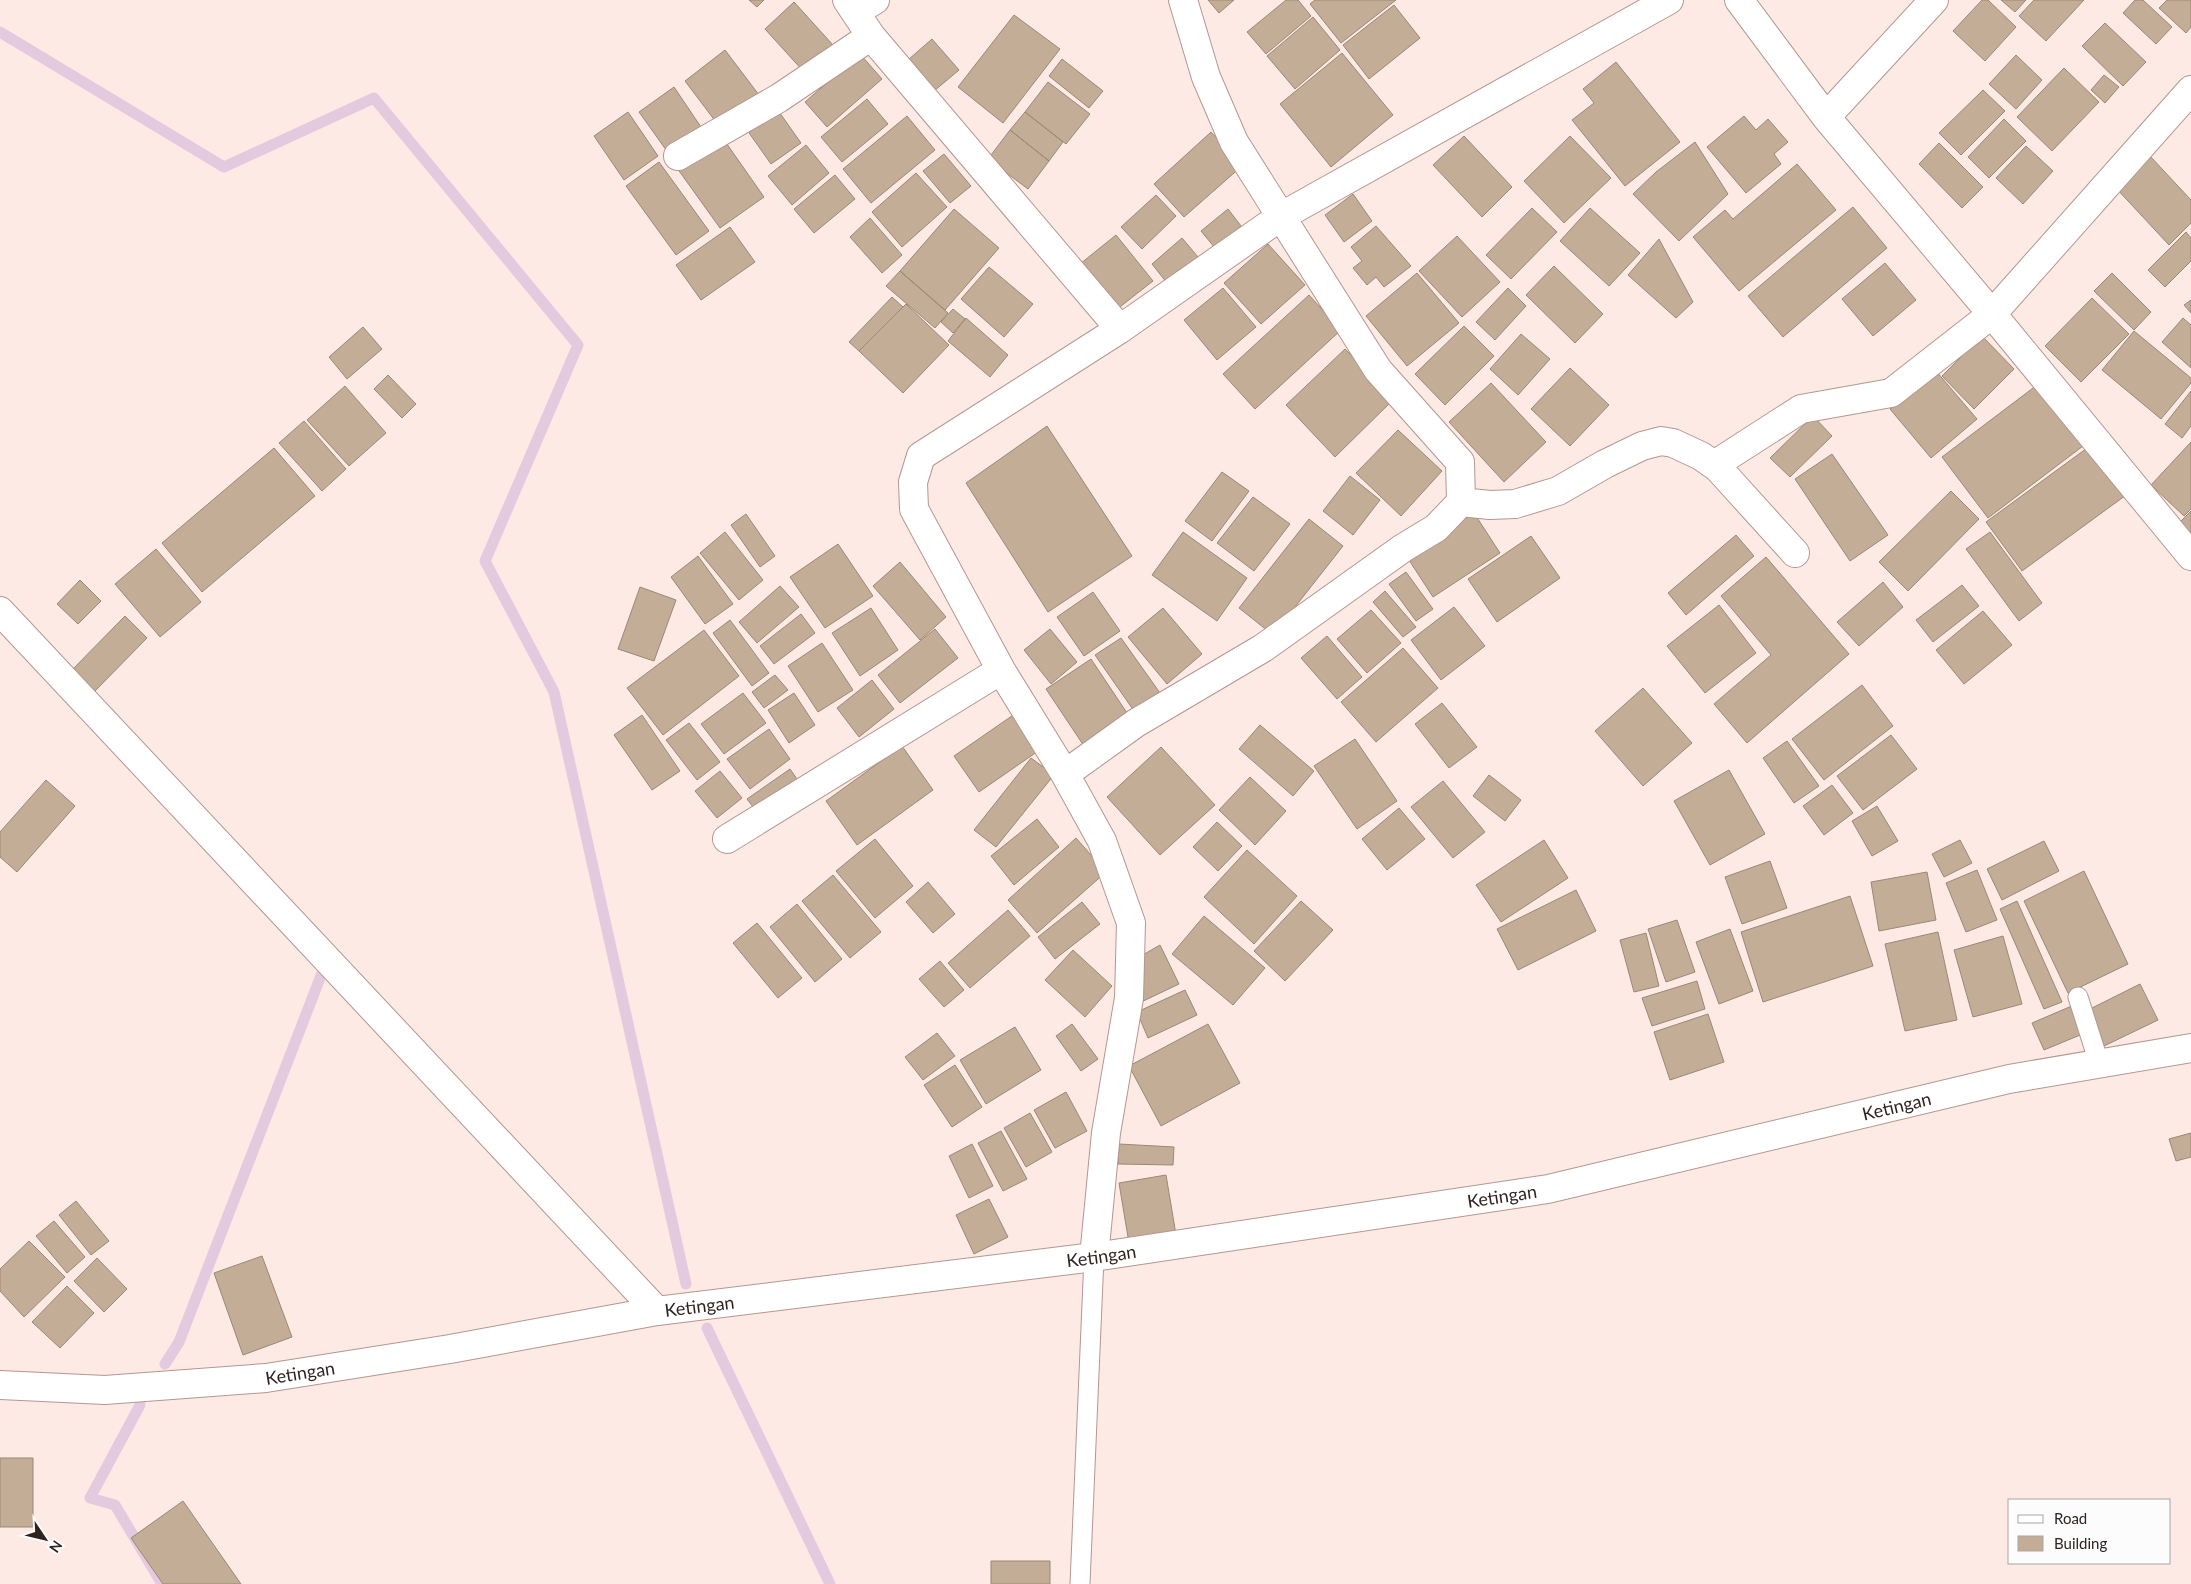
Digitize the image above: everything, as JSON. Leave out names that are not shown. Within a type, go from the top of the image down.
[{"type":"street","points":[[1065,774],[1136,723],[1263,648],[1404,548],[1436,528],[1461,502],[1460,462],[1378,370],[1234,142],[1206,77],[1183,0]]},
{"type":"street","points":[[1094,1257],[1106,1133],[1129,998],[1131,923],[1102,841],[1065,774],[1001,670],[914,509],[913,482],[921,456],[1120,329],[1280,217],[1669,0]]},
{"type":"street","points":[[1739,0],[1826,117],[1992,314],[2191,556]]},
{"type":"street","points":[[1826,117],[1934,0]]},
{"type":"street","points":[[859,4],[871,36],[1120,329]]},
{"type":"street","points":[[678,156],[779,98],[871,36]]},
{"type":"street","points":[[1714,465],[1801,409],[1891,393],[1992,314],[2191,90]]},
{"type":"street","points":[[1461,502],[1490,505],[1515,504],[1558,491],[1605,464],[1642,446],[1661,441],[1685,448],[1714,465],[1795,553]]},
{"type":"street","points":[[0,611],[657,1312]]},
{"type":"street","points":[[727,839],[1001,670]]},
{"type":"street","name":"Ketingan","points":[[0,1385],[105,1390],[266,1378],[450,1349],[657,1312],[1094,1257],[1548,1189],[2009,1079],[2191,1048]]},
{"type":"lane","points":[[2078,997],[2099,1063]]},
{"type":"lane","points":[[1080,1584],[1094,1257]]},
{"type":"building","points":[[749,0],[764,0],[757,7]]},
{"type":"building","points":[[1208,0],[1234,0],[1219,13]]},
{"type":"building","points":[[1286,0],[1298,0],[1311,16],[1266,54],[1247,32]]},
{"type":"building","points":[[1315,0],[1396,0],[1341,43],[1310,4]]},
{"type":"building","points":[[1982,0],[1988,0],[2016,27],[1985,61],[1953,31]]},
{"type":"building","points":[[2001,0],[2026,0],[2015,12]]},
{"type":"building","points":[[2034,0],[2084,0],[2046,41],[2019,16]]},
{"type":"building","points":[[2135,0],[2143,0],[2172,27],[2156,44],[2123,13]]},
{"type":"building","points":[[2167,0],[2191,0],[2191,27],[2186,33],[2159,8]]},
{"type":"building","points":[[794,2],[833,45],[804,72],[765,29]]},
{"type":"building","points":[[1394,5],[1420,38],[1369,79],[1343,45]]},
{"type":"building","points":[[1014,15],[1060,49],[1003,123],[958,87]]},
{"type":"building","points":[[1313,17],[1340,50],[1295,89],[1267,56]]},
{"type":"building","points":[[2105,23],[2146,62],[2123,86],[2082,46]]},
{"type":"building","points":[[932,39],[959,70],[934,91],[908,60]]},
{"type":"building","points":[[725,50],[759,95],[719,126],[685,81]]},
{"type":"building","points":[[1342,53],[1393,115],[1331,167],[1280,104]]},
{"type":"building","points":[[860,54],[882,79],[827,127],[805,102]]},
{"type":"building","points":[[2016,55],[2042,80],[2016,109],[1989,84]]},
{"type":"building","points":[[1062,59],[1103,91],[1089,108],[1049,76]]},
{"type":"building","points":[[1616,62],[1680,142],[1625,186],[1572,120],[1594,103],[1583,89]]},
{"type":"building","points":[[2064,68],[2099,102],[2052,151],[2017,117]]},
{"type":"building","points":[[2104,75],[2119,87],[2105,103],[2091,90]]},
{"type":"building","points":[[1048,82],[1090,114],[1066,144],[1025,112]]},
{"type":"building","points":[[674,87],[703,130],[669,154],[639,112]]},
{"type":"building","points":[[1983,90],[2005,111],[1961,155],[1939,133]]},
{"type":"building","points":[[867,99],[888,124],[842,162],[821,137]]},
{"type":"building","points":[[777,109],[801,143],[771,164],[747,130]]},
{"type":"building","points":[[628,112],[658,156],[624,180],[594,136]]},
{"type":"building","points":[[1025,112],[1063,142],[1049,161],[1010,130]]},
{"type":"building","points":[[907,116],[935,150],[871,203],[843,169]]},
{"type":"building","points":[[1744,116],[1756,130],[1768,119],[1788,142],[1774,154],[1781,164],[1746,193],[1707,147]]},
{"type":"building","points":[[2004,119],[2026,141],[1989,178],[1968,157]]},
{"type":"building","points":[[1010,130],[1049,161],[1028,189],[988,159]]},
{"type":"building","points":[[1211,132],[1242,166],[1184,217],[1154,184]]},
{"type":"building","points":[[1464,136],[1512,187],[1482,217],[1433,165]]},
{"type":"building","points":[[1570,136],[1611,178],[1564,223],[1524,181]]},
{"type":"building","points":[[722,137],[764,197],[720,228],[677,168]]},
{"type":"building","points":[[1695,142],[1728,194],[1679,241],[1633,194],[1656,172]]},
{"type":"building","points":[[1939,143],[1983,187],[1962,208],[1919,164]]},
{"type":"building","points":[[806,145],[829,173],[792,205],[768,176]]},
{"type":"building","points":[[2026,146],[2053,171],[2023,204],[1996,178]]},
{"type":"building","points":[[944,154],[971,186],[950,203],[923,171]]},
{"type":"building","points":[[2149,155],[2191,200],[2191,223],[2169,245],[2115,187]]},
{"type":"building","points":[[659,162],[709,231],[676,255],[626,186]]},
{"type":"building","points":[[1797,164],[1836,210],[1739,291],[1693,237],[1725,210],[1733,219]]},
{"type":"building","points":[[916,173],[947,207],[902,247],[872,212]]},
{"type":"building","points":[[835,175],[855,199],[814,233],[794,209]]},
{"type":"building","points":[[1353,194],[1372,221],[1344,242],[1325,215]]},
{"type":"building","points":[[1156,195],[1176,216],[1142,249],[1121,227]]},
{"type":"building","points":[[1853,207],[1887,248],[1783,337],[1748,296]]},
{"type":"building","points":[[1532,208],[1557,232],[1511,279],[1486,255]]},
{"type":"building","points":[[1590,208],[1640,253],[1609,286],[1560,241]]},
{"type":"building","points":[[954,209],[999,248],[945,310],[900,271]]},
{"type":"building","points":[[1228,209],[1241,226],[1215,248],[1201,231]]},
{"type":"building","points":[[870,218],[902,255],[882,273],[850,237]]},
{"type":"building","points":[[1376,226],[1411,266],[1384,287],[1376,277],[1367,285],[1353,268],[1362,261],[1351,247]]},
{"type":"building","points":[[730,227],[755,262],[701,300],[676,265]]},
{"type":"building","points":[[2186,232],[2191,238],[2191,261],[2165,287],[2148,270]]},
{"type":"building","points":[[1116,235],[1153,281],[1116,310],[1080,264]]},
{"type":"building","points":[[1457,236],[1500,282],[1462,317],[1419,271]]},
{"type":"building","points":[[1182,238],[1198,257],[1167,283],[1152,264]]},
{"type":"building","points":[[1659,239],[1693,302],[1676,318],[1628,275]]},
{"type":"building","points":[[1268,244],[1305,285],[1261,324],[1224,283]]},
{"type":"building","points":[[1885,263],[1916,300],[1873,336],[1842,299]]},
{"type":"building","points":[[1554,266],[1603,314],[1575,343],[1526,295]]},
{"type":"building","points":[[989,267],[1033,304],[1004,337],[961,299]]},
{"type":"building","points":[[900,271],[948,313],[935,328],[886,286]]},
{"type":"building","points":[[1417,273],[1459,323],[1407,366],[1366,316]]},
{"type":"building","points":[[2112,273],[2151,312],[2134,330],[2094,291]]},
{"type":"building","points":[[1223,288],[1256,327],[1217,360],[1184,320]]},
{"type":"building","points":[[1508,288],[1526,306],[1495,340],[1476,322]]},
{"type":"building","points":[[1309,295],[1341,330],[1255,409],[1223,374]]},
{"type":"building","points":[[892,297],[903,307],[859,351],[849,342]]},
{"type":"building","points":[[2092,298],[2129,334],[2081,382],[2045,346]]},
{"type":"building","points":[[2191,300],[2191,313],[2184,305]]},
{"type":"building","points":[[906,304],[949,345],[903,393],[859,351]]},
{"type":"building","points":[[953,309],[965,319],[953,333],[941,322]]},
{"type":"building","points":[[966,318],[1008,355],[990,377],[948,341]]},
{"type":"building","points":[[2183,318],[2191,325],[2191,368],[2162,342]]},
{"type":"building","points":[[1464,326],[1494,356],[1445,405],[1415,374]]},
{"type":"building","points":[[363,327],[382,349],[347,379],[329,357]]},
{"type":"building","points":[[2134,331],[2191,378],[2191,383],[2161,419],[2102,370]]},
{"type":"building","points":[[1521,334],[1550,359],[1518,395],[1490,369]]},
{"type":"building","points":[[1982,336],[2014,369],[1974,409],[1942,376]]},
{"type":"building","points":[[1345,349],[1394,399],[1335,457],[1286,405]]},
{"type":"building","points":[[1570,368],[1609,405],[1570,446],[1531,409]]},
{"type":"building","points":[[1936,371],[1977,419],[1931,458],[1890,409]]},
{"type":"building","points":[[388,375],[416,404],[402,418],[374,389]]},
{"type":"building","points":[[1491,383],[1546,442],[1504,482],[1449,422]]},
{"type":"building","points":[[2037,385],[2083,446],[1988,518],[1942,457]]},
{"type":"building","points":[[345,386],[386,433],[349,466],[307,420]]},
{"type":"building","points":[[2191,391],[2191,426],[2182,438],[2165,424]]},
{"type":"building","points":[[1813,416],[1832,436],[1790,477],[1770,458]]},
{"type":"building","points":[[304,421],[346,469],[322,491],[279,443]]},
{"type":"building","points":[[1047,426],[1132,556],[1048,612],[966,483]]},
{"type":"building","points":[[1398,430],[1442,471],[1401,516],[1356,473]]},
{"type":"building","points":[[2191,442],[2191,509],[2184,516],[2151,485]]},
{"type":"building","points":[[2094,443],[2129,493],[2022,571],[1986,522]]},
{"type":"building","points":[[274,448],[315,496],[202,592],[162,543]]},
{"type":"building","points":[[1832,454],[1888,535],[1850,561],[1795,479]]},
{"type":"building","points":[[1222,472],[1249,491],[1212,541],[1185,521]]},
{"type":"building","points":[[1350,476],[1380,500],[1353,535],[1323,511]]},
{"type":"building","points":[[1951,491],[1979,519],[1908,591],[1879,562]]},
{"type":"building","points":[[1253,497],[1290,524],[1254,571],[1217,543]]},
{"type":"building","points":[[2191,511],[2191,533],[2180,522]]},
{"type":"building","points":[[1474,513],[1500,553],[1433,597],[1407,557]]},
{"type":"building","points":[[746,514],[775,556],[760,567],[731,525]]},
{"type":"building","points":[[1309,519],[1343,546],[1273,635],[1239,608]]},
{"type":"building","points":[[725,532],[763,580],[739,600],[700,553]]},
{"type":"building","points":[[1183,532],[1247,578],[1217,621],[1152,575]]},
{"type":"building","points":[[1990,532],[2042,603],[2019,621],[1966,549]]},
{"type":"building","points":[[1736,535],[1754,556],[1686,615],[1668,593]]},
{"type":"building","points":[[1531,536],[1560,578],[1497,622],[1468,579]]},
{"type":"building","points":[[838,544],[873,596],[825,628],[790,577]]},
{"type":"building","points":[[156,549],[201,602],[160,637],[115,584]]},
{"type":"building","points":[[698,556],[733,604],[705,624],[671,577]]},
{"type":"building","points":[[1766,557],[1849,654],[1747,743],[1714,704],[1771,655],[1721,596]]},
{"type":"building","points":[[900,562],[946,617],[920,640],[873,586]]},
{"type":"building","points":[[1406,572],[1433,609],[1416,621],[1389,584]]},
{"type":"building","points":[[80,580],[101,601],[78,624],[57,604]]},
{"type":"building","points":[[1883,582],[1903,607],[1859,646],[1837,622]]},
{"type":"building","points":[[1962,585],[1979,606],[1933,642],[1916,620]]},
{"type":"building","points":[[780,586],[799,607],[757,643],[739,622]]},
{"type":"building","points":[[640,587],[676,600],[654,661],[618,649]]},
{"type":"building","points":[[1385,591],[1416,627],[1403,637],[1373,602]]},
{"type":"building","points":[[1093,592],[1120,631],[1084,656],[1057,617]]},
{"type":"building","points":[[1719,605],[1756,653],[1705,693],[1667,646]]},
{"type":"building","points":[[1454,607],[1485,646],[1441,680],[1411,640]]},
{"type":"building","points":[[871,608],[898,650],[860,676],[832,633]]},
{"type":"building","points":[[1163,608],[1202,654],[1167,684],[1128,637]]},
{"type":"building","points":[[1371,610],[1401,643],[1367,673],[1337,639]]},
{"type":"building","points":[[1983,611],[2012,645],[1964,684],[1936,650]]},
{"type":"building","points":[[801,614],[815,633],[774,664],[760,646]]},
{"type":"building","points":[[125,616],[147,638],[93,693],[71,671]]},
{"type":"building","points":[[730,620],[769,673],[752,686],[713,633]]},
{"type":"building","points":[[935,629],[958,658],[900,703],[878,675]]},
{"type":"building","points":[[1050,629],[1077,662],[1051,684],[1024,650]]},
{"type":"building","points":[[704,630],[739,676],[663,735],[627,688]]},
{"type":"building","points":[[1327,636],[1362,677],[1337,699],[1301,658]]},
{"type":"building","points":[[1121,638],[1165,700],[1139,718],[1095,655]]},
{"type":"building","points":[[822,643],[853,690],[818,712],[788,666]]},
{"type":"building","points":[[1403,648],[1438,688],[1376,742],[1341,702]]},
{"type":"building","points":[[1091,659],[1129,716],[1084,746],[1046,689]]},
{"type":"building","points":[[775,675],[788,690],[764,708],[752,692]]},
{"type":"building","points":[[872,680],[894,709],[859,737],[837,708]]},
{"type":"building","points":[[1862,685],[1893,726],[1824,780],[1792,739]]},
{"type":"building","points":[[1643,688],[1692,743],[1643,786],[1595,731]]},
{"type":"building","points":[[743,693],[766,723],[724,754],[701,724]]},
{"type":"building","points":[[794,693],[815,725],[789,743],[768,710]]},
{"type":"building","points":[[1442,703],[1477,747],[1449,768],[1415,724]]},
{"type":"building","points":[[1019,711],[1044,747],[979,792],[954,756]]},
{"type":"building","points":[[642,715],[680,771],[652,790],[614,735]]},
{"type":"building","points":[[689,723],[720,762],[697,780],[666,740]]},
{"type":"building","points":[[1260,725],[1314,771],[1293,796],[1239,749]]},
{"type":"building","points":[[769,729],[790,759],[750,789],[727,759]]},
{"type":"building","points":[[1891,735],[1917,769],[1863,810],[1837,776]]},
{"type":"building","points":[[1355,739],[1397,801],[1357,829],[1314,766]]},
{"type":"building","points":[[1787,741],[1819,786],[1794,803],[1763,758]]},
{"type":"building","points":[[902,746],[933,790],[857,845],[826,801]]},
{"type":"building","points":[[1161,747],[1215,805],[1160,855],[1107,797]]},
{"type":"building","points":[[1031,758],[1054,775],[996,847],[974,830]]},
{"type":"building","points":[[790,769],[799,782],[757,812],[747,799]]},
{"type":"building","points":[[1729,770],[1765,834],[1710,865],[1674,801]]},
{"type":"building","points":[[720,771],[742,798],[717,818],[695,791]]},
{"type":"building","points":[[1489,775],[1521,800],[1505,821],[1473,796]]},
{"type":"building","points":[[1250,777],[1286,811],[1255,845],[1219,810]]},
{"type":"building","points":[[46,780],[75,806],[17,872],[0,857],[0,832]]},
{"type":"building","points":[[1443,781],[1485,832],[1453,858],[1411,807]]},
{"type":"building","points":[[1832,785],[1853,813],[1824,835],[1803,806]]},
{"type":"building","points":[[1877,806],[1898,841],[1872,856],[1852,821]]},
{"type":"building","points":[[1399,808],[1425,839],[1387,870],[1362,839]]},
{"type":"building","points":[[1037,819],[1059,847],[1014,885],[991,856]]},
{"type":"building","points":[[1217,822],[1242,846],[1218,871],[1193,847]]},
{"type":"building","points":[[1076,838],[1106,872],[1037,933],[1008,900]]},
{"type":"building","points":[[875,839],[913,886],[875,918],[836,871]]},
{"type":"building","points":[[1544,840],[1568,878],[1501,922],[1476,885]]},
{"type":"building","points":[[1960,840],[1972,863],[1944,877],[1932,854]]},
{"type":"building","points":[[2044,841],[2059,871],[2002,900],[1987,869]]},
{"type":"building","points":[[1247,850],[1297,896],[1254,944],[1204,897]]},
{"type":"building","points":[[1770,861],[1787,908],[1742,924],[1725,877]]},
{"type":"building","points":[[1977,870],[1997,920],[1966,932],[1946,883]]},
{"type":"building","points":[[2084,871],[2128,964],[2068,993],[2024,901]]},
{"type":"building","points":[[1927,872],[1936,920],[1879,931],[1871,882]]},
{"type":"building","points":[[833,875],[881,932],[850,958],[802,901]]},
{"type":"building","points":[[928,882],[955,914],[933,933],[906,902]]},
{"type":"building","points":[[1576,890],[1596,931],[1518,970],[1497,929]]},
{"type":"building","points":[[1850,896],[1873,966],[1763,1002],[1741,932]]},
{"type":"building","points":[[1301,901],[1333,930],[1285,981],[1254,951]]},
{"type":"building","points":[[2017,901],[2062,1002],[2044,1009],[2000,909]]},
{"type":"building","points":[[1082,902],[1100,924],[1055,959],[1038,937]]},
{"type":"building","points":[[797,904],[842,959],[815,982],[770,927]]},
{"type":"building","points":[[1008,910],[1030,936],[970,988],[948,963]]},
{"type":"building","points":[[1204,916],[1265,968],[1233,1005],[1172,954]]},
{"type":"building","points":[[1677,920],[1695,972],[1666,982],[1648,929]]},
{"type":"building","points":[[757,923],[802,978],[778,998],[733,943]]},
{"type":"building","points":[[1730,929],[1753,991],[1719,1004],[1696,942]]},
{"type":"building","points":[[1938,932],[1957,1020],[1905,1031],[1885,944]]},
{"type":"building","points":[[1646,933],[1659,986],[1634,992],[1620,940]]},
{"type":"building","points":[[2003,936],[2022,1004],[1973,1017],[1954,950]]},
{"type":"building","points":[[1160,945],[1179,984],[1137,1004],[1141,956]]},
{"type":"building","points":[[1073,950],[1112,986],[1085,1017],[1045,980]]},
{"type":"building","points":[[940,961],[964,990],[944,1007],[919,979]]},
{"type":"building","points":[[1697,981],[1705,1009],[1652,1026],[1642,998]]},
{"type":"building","points":[[2140,984],[2158,1020],[2104,1046],[2086,1011]]},
{"type":"building","points":[[1185,990],[1197,1015],[1148,1038],[1137,1012]]},
{"type":"building","points":[[2074,1005],[2085,1033],[2044,1050],[2032,1023]]},
{"type":"building","points":[[1708,1014],[1724,1062],[1670,1080],[1654,1032]]},
{"type":"building","points":[[1072,1024],[1098,1059],[1081,1071],[1056,1036]]},
{"type":"building","points":[[1208,1024],[1240,1083],[1161,1126],[1129,1066]]},
{"type":"building","points":[[1015,1027],[1041,1070],[986,1104],[960,1060]]},
{"type":"building","points":[[937,1033],[955,1056],[923,1080],[905,1057]]},
{"type":"building","points":[[955,1065],[982,1107],[952,1127],[924,1085]]},
{"type":"building","points":[[1066,1092],[1087,1131],[1055,1148],[1034,1110]]},
{"type":"building","points":[[1030,1113],[1052,1152],[1026,1167],[1004,1128]]},
{"type":"building","points":[[1001,1131],[1027,1179],[1003,1191],[978,1143]]},
{"type":"building","points":[[2191,1133],[2191,1157],[2176,1161],[2169,1139]]},
{"type":"building","points":[[972,1144],[993,1186],[969,1198],[949,1156]]},
{"type":"building","points":[[1119,1144],[1174,1147],[1173,1165],[1118,1164]]},
{"type":"building","points":[[1166,1175],[1176,1235],[1129,1243],[1119,1183]]},
{"type":"building","points":[[989,1199],[1008,1237],[974,1254],[956,1215]]},
{"type":"building","points":[[76,1201],[109,1241],[91,1255],[59,1215]]},
{"type":"building","points":[[54,1221],[85,1257],[67,1273],[36,1236]]},
{"type":"building","points":[[29,1241],[65,1277],[24,1317],[0,1291],[0,1269]]},
{"type":"building","points":[[262,1256],[292,1337],[243,1355],[214,1273]]},
{"type":"building","points":[[97,1258],[127,1289],[104,1312],[74,1281]]},
{"type":"building","points":[[67,1286],[94,1313],[60,1348],[32,1322]]},
{"type":"building","points":[[0,1458],[33,1458],[33,1527],[0,1527]]},
{"type":"building","points":[[183,1501],[241,1584],[163,1584],[131,1538]]},
{"type":"building","points":[[991,1561],[1050,1561],[1050,1584],[991,1584]]},
{"type":"waterway","points":[[0,32],[224,167],[374,98],[578,345],[485,561],[554,692],[686,1284]]},
{"type":"waterway","points":[[165,1364],[179,1342],[322,973]]},
{"type":"waterway","points":[[707,1328],[830,1584]]},
{"type":"waterway","points":[[140,1405],[90,1498],[115,1505],[162,1584]]}]
